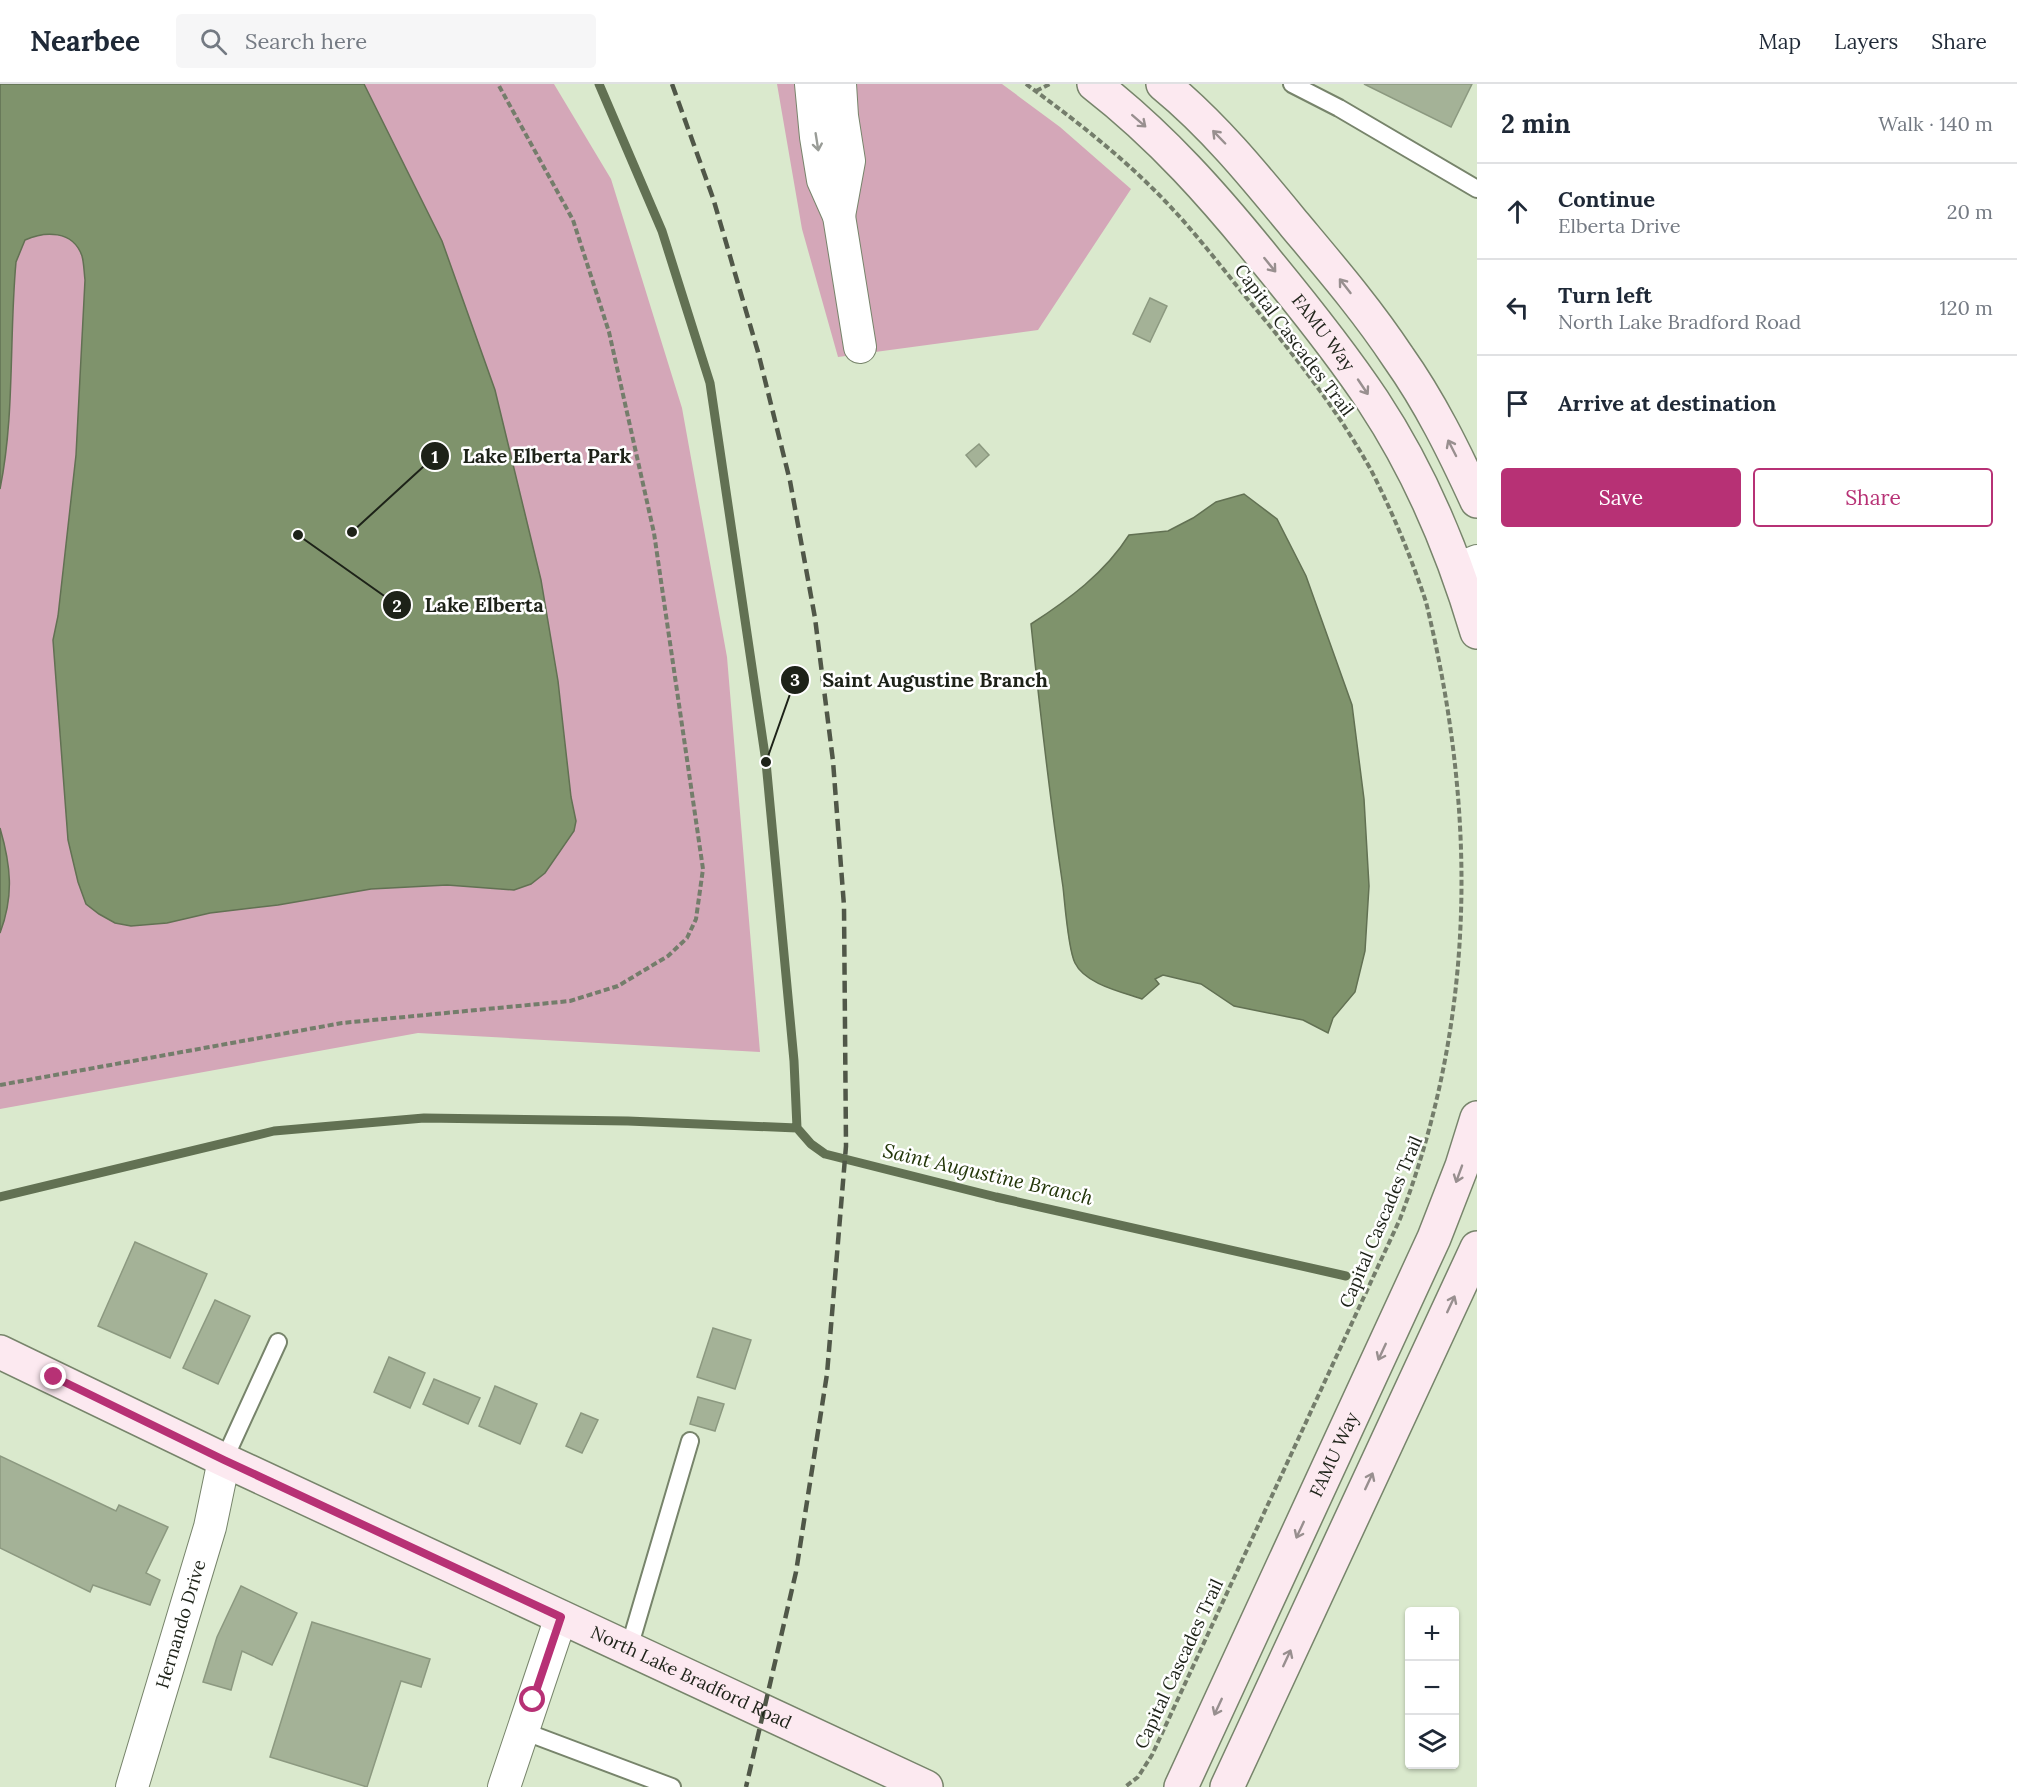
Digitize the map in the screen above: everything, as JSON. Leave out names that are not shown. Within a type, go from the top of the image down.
[{"type":"street","points":[[811,84],[823,180],[839,216],[860,347]]},
{"type":"street","points":[[839,216],[849,162],[840,84]]},
{"type":"street","name":"FAMU Way","points":[[1094,84],[1141,123],[1183,163],[1221,206],[1329,340],[1374,402],[1396,439],[1434,514],[1467,565],[1477,632]]},
{"type":"street","points":[[1163,84],[1237,156],[1383,335],[1435,416],[1477,501]]},
{"type":"street","name":"FAMU Way","points":[[1181,1787],[1434,1238],[1462,1166],[1477,1118]]},
{"type":"street","points":[[1227,1787],[1477,1248]]},
{"type":"street","name":"North Lake Bradford Road","points":[[0,1352],[224,1460],[926,1787]]},
{"type":"street","name":"Hernando Drive","points":[[132,1787],[210,1527],[224,1460]]},
{"type":"street","points":[[504,1787],[561,1617]]},
{"type":"lane","points":[[1292,84],[1339,108],[1477,189]]},
{"type":"lane","points":[[224,1460],[278,1342]]},
{"type":"lane","points":[[629,1648],[690,1441]]},
{"type":"lane","points":[[523,1731],[672,1787]]},
{"type":"path","points":[[0,1085],[342,1023],[570,1000],[618,986],[668,956],[687,938],[696,919],[703,869],[654,533],[609,332],[573,220],[498,84]]},
{"type":"path","name":"Capital Cascades Trail","points":[[1026,84],[1101,141],[1168,204],[1289,349],[1311,379],[1353,440],[1388,506],[1409,554],[1446,668]]},
{"type":"path","points":[[1036,91],[1050,84]]},
{"type":"path","name":"Capital Cascades Trail","points":[[1125,1787],[1138,1777],[1152,1755],[1400,1219],[1435,1129]]},
{"type":"shaded area","points":[[0,84],[554,84],[611,179],[682,408],[727,657],[760,1052],[418,1033],[0,1109]]},
{"type":"shaded area","points":[[0,84],[364,84],[442,241],[495,390],[541,580],[558,681],[571,797],[576,821],[574,831],[545,873],[531,884],[514,890],[447,885],[371,889],[278,905],[210,913],[167,923],[131,926],[115,923],[86,904],[68,840],[53,640],[58,616],[76,455],[84,265],[78,247],[72,241],[49,234],[25,240],[16,262],[10,405],[0,489]]},
{"type":"shaded area","points":[[777,84],[1002,84],[1060,127],[1131,189],[1038,330],[838,357],[802,229]]},
{"type":"shaded area","points":[[1244,494],[1277,519],[1306,576],[1352,705],[1364,799],[1369,886],[1365,951],[1355,992],[1333,1018],[1328,1033],[1303,1020],[1234,1006],[1201,984],[1163,975],[1155,979],[1159,984],[1142,999],[1115,990],[1095,982],[1080,970],[1075,963],[1069,937],[1045,756],[1031,624],[1085,585],[1109,562],[1129,535],[1168,531],[1193,518],[1216,502]]},
{"type":"shaded area","points":[[0,828],[9,868],[9,894],[0,933]]},
{"type":"building","points":[[1364,84],[1472,84],[1451,127]]},
{"type":"building","points":[[1150,298],[1167,306],[1150,342],[1133,334]]},
{"type":"building","points":[[979,444],[989,455],[976,467],[966,455]]},
{"type":"building","points":[[135,1242],[207,1274],[170,1358],[98,1326]]},
{"type":"building","points":[[215,1300],[250,1316],[218,1384],[183,1368]]},
{"type":"building","points":[[713,1328],[751,1340],[735,1389],[697,1377]]},
{"type":"building","points":[[389,1357],[425,1373],[410,1408],[374,1392]]},
{"type":"building","points":[[434,1379],[480,1398],[468,1424],[423,1404]]},
{"type":"building","points":[[495,1386],[537,1404],[520,1444],[479,1426]]},
{"type":"building","points":[[698,1397],[724,1404],[715,1431],[690,1424]]},
{"type":"building","points":[[581,1413],[598,1420],[582,1453],[566,1446]]},
{"type":"building","points":[[0,1456],[116,1511],[119,1505],[168,1527],[146,1573],[160,1580],[150,1605],[93,1585],[90,1592],[0,1548]]},
{"type":"building","points":[[241,1586],[297,1613],[272,1665],[242,1651],[231,1690],[203,1682],[217,1637]]},
{"type":"building","points":[[312,1622],[430,1659],[421,1687],[401,1681],[367,1787],[270,1757]]},
{"type":"waterway","name":"Saint Augustine Branch","points":[[599,84],[662,231],[710,383],[766,762],[794,1061],[797,1128],[811,1144],[825,1154],[996,1197],[1346,1276]]},
{"type":"waterway","points":[[0,1197],[274,1131],[424,1118],[628,1121],[797,1128]]},
{"type":"railway","points":[[672,84],[713,198],[758,352],[790,481],[815,618],[833,761],[844,906],[846,1146],[827,1374],[796,1572],[746,1787]]},
{"type":"place","name":"Lake Elberta Park","points":[[352,532]]},
{"type":"place","name":"Lake Elberta","points":[[298,535]]},
{"type":"place","name":"Saint Augustine Branch","points":[[766,762]]},
{"type":"route","points":[[54,1377],[224,1460],[561,1617],[533,1700]]}]
